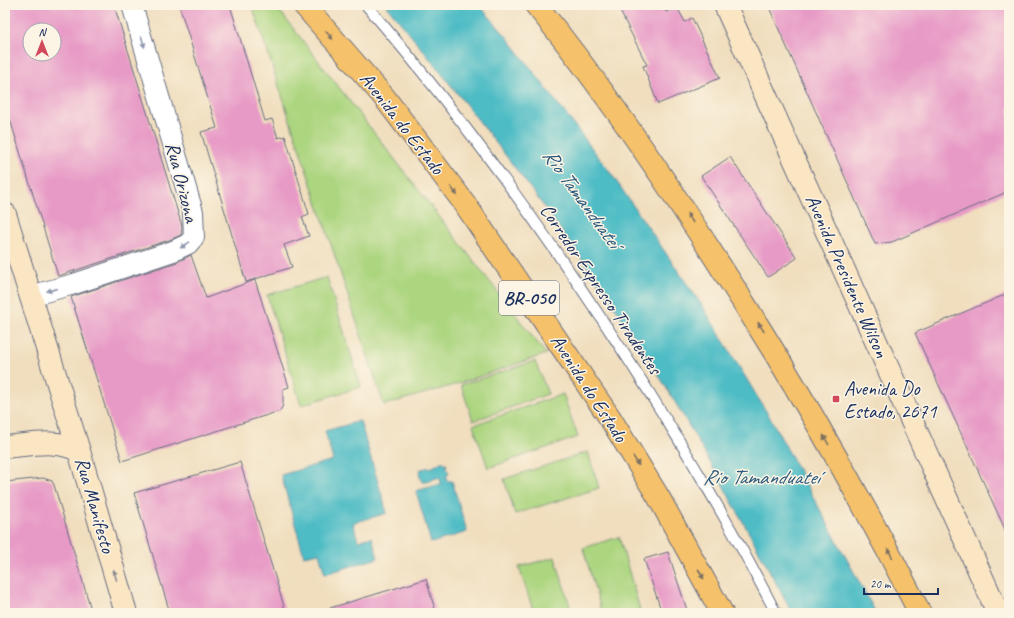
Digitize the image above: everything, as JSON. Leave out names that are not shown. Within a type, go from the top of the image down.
[{"type":"highway","name":"Avenida do Estado","points":[[304,5],[388,103],[465,204],[610,418],[659,498],[722,613]]},
{"type":"highway","points":[[536,5],[579,57],[659,170],[768,338],[886,545],[920,613]]},
{"type":"main road","name":"Avenida Presidente Wilson","points":[[725,5],[998,613]]},
{"type":"main road","name":"Rua Manifesto","points":[[5,214],[79,451],[126,613]]},
{"type":"main road","name":"Rua Manifesto","points":[[45,444],[57,422],[62,397]]},
{"type":"main road","points":[[5,447],[63,444],[79,451]]},
{"type":"street","name":"Rua Orizona","points":[[30,296],[74,284],[174,251],[188,244],[194,237],[195,227],[193,212],[132,5]]},
{"type":"lane","name":"Corredor Expresso Tiradentes","points":[[366,5],[442,96],[552,245],[655,400],[747,558],[776,613]]},
{"type":"green space","points":[[252,5],[275,5],[546,354],[451,386],[384,405]]},
{"type":"green space","points":[[327,277],[361,387],[301,405],[267,295]]},
{"type":"green space","points":[[535,361],[548,394],[473,421],[461,385]]},
{"type":"green space","points":[[563,394],[578,437],[488,468],[473,425]]},
{"type":"green space","points":[[588,452],[599,488],[515,514],[504,479]]},
{"type":"green space","points":[[619,537],[641,613],[602,613],[583,548]]},
{"type":"green space","points":[[555,557],[572,613],[534,613],[519,567]]},
{"type":"water","name":"Rio Tamanduateí","points":[[386,5],[479,5],[507,37],[610,172],[703,307],[772,421],[876,613],[792,613],[700,445],[661,379],[612,302],[518,172]]},
{"type":"water","points":[[360,421],[387,513],[353,523],[358,541],[372,537],[378,558],[325,574],[319,553],[304,556],[281,475],[333,460],[325,431]]},
{"type":"water","points":[[441,462],[444,462],[447,465],[446,468],[449,473],[446,477],[447,481],[452,481],[467,532],[431,543],[416,491],[441,484],[440,478],[422,482],[419,474],[421,469],[433,467]]},
{"type":"building","points":[[5,5],[114,5],[182,226],[181,235],[58,276],[5,103]]},
{"type":"building","points":[[179,5],[230,5],[265,121],[272,119],[278,138],[285,136],[309,214],[302,217],[309,236],[284,245],[292,267],[246,282],[201,132],[217,128]]},
{"type":"building","points":[[617,5],[663,5],[666,12],[677,7],[685,22],[692,18],[720,78],[658,104],[643,66],[647,65]]},
{"type":"building","points":[[768,5],[1009,5],[1009,191],[892,242],[875,244]]},
{"type":"building","points":[[730,157],[797,258],[768,277],[701,176]]},
{"type":"building","points":[[191,255],[206,298],[255,280],[289,387],[283,389],[283,405],[280,411],[122,461],[71,297],[177,262]]},
{"type":"building","points":[[1009,293],[1009,538],[915,333]]},
{"type":"building","points":[[240,462],[286,613],[170,613],[134,493]]},
{"type":"building","points":[[43,478],[52,481],[54,485],[92,613],[9,613],[7,602],[5,602],[5,482]]},
{"type":"building","points":[[668,552],[688,613],[662,613],[644,559]]},
{"type":"building","points":[[426,579],[436,613],[331,613],[330,608]]},
{"type":"place","name":"Avenida Do Estado, 2671","points":[[836,399]]}]
